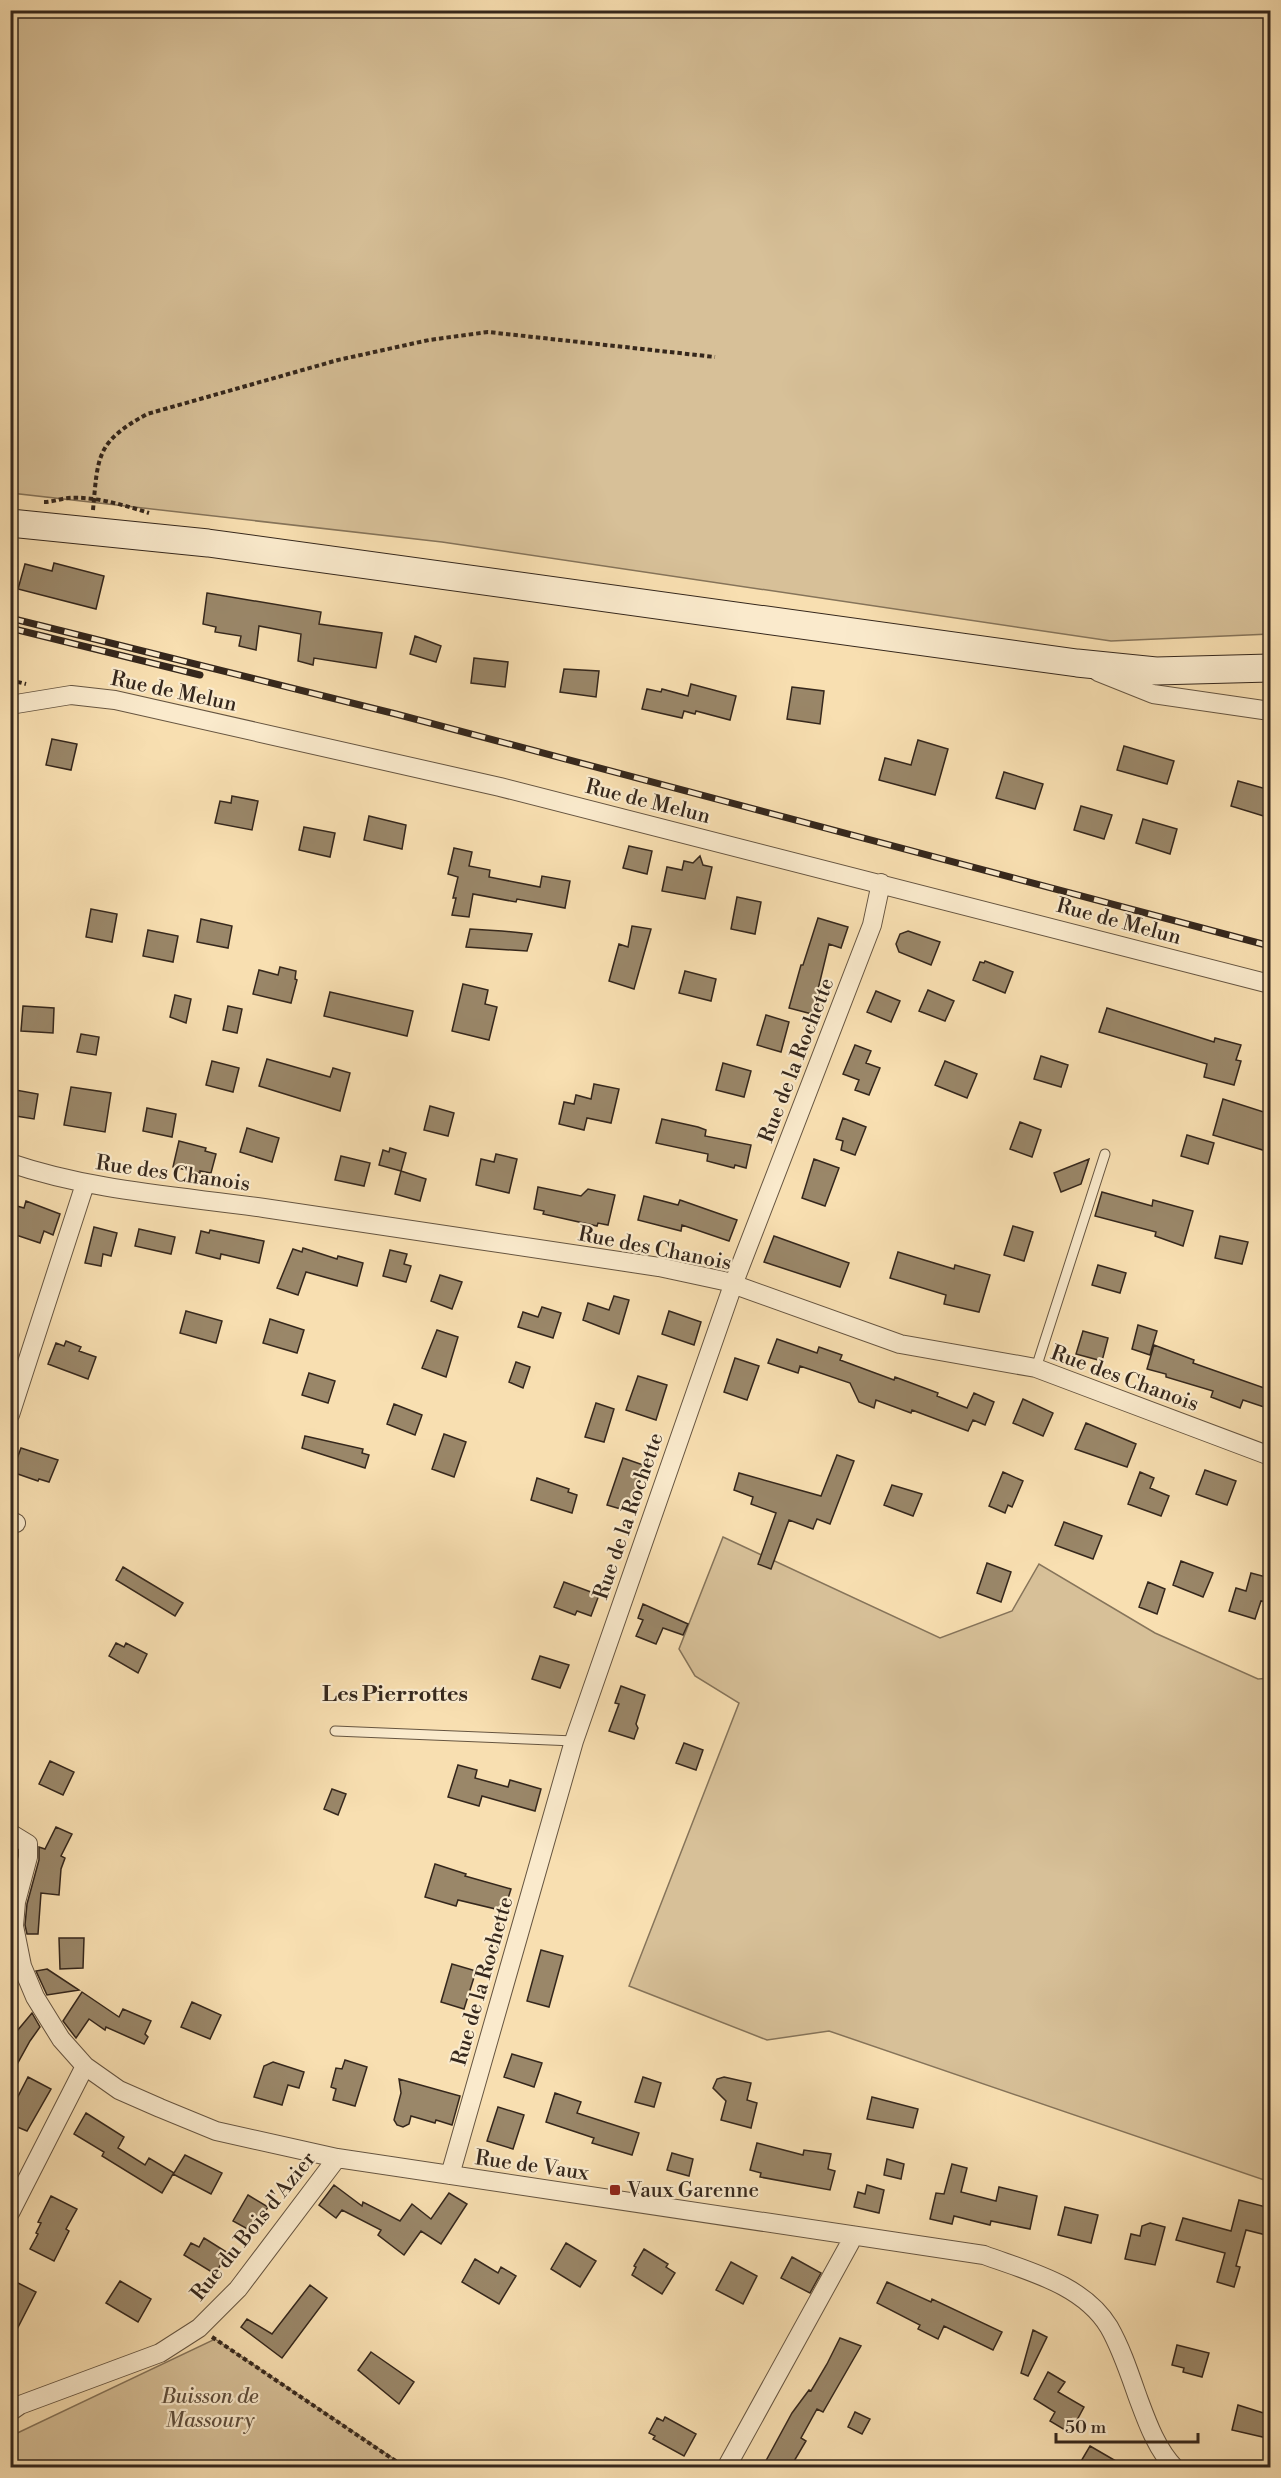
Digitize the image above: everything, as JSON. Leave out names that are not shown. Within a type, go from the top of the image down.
[{"type":"main road","points":[[10,523],[91,530],[359,563],[1077,663],[1156,671],[1270,668]]},
{"type":"street","points":[[1077,663],[1153,694],[1270,711]]},
{"type":"street","name":"Rue de Melun","points":[[10,705],[71,695],[115,700],[500,787],[1270,984]]},
{"type":"street","name":"Rue de la Rochette","points":[[450,2175],[574,1741],[733,1285],[872,925],[881,883]]},
{"type":"street","name":"Rue des Chanois","points":[[10,1163],[47,1176],[85,1184],[263,1208],[647,1266],[733,1285],[900,1344],[1036,1368],[1270,1456]]},
{"type":"street","points":[[10,1415],[85,1184]]},
{"type":"street","name":"Rue de Vaux","points":[[10,1833],[27,1844],[28,1857],[16,1902],[14,1926],[22,1966],[35,1997],[61,2039],[85,2066],[119,2090],[216,2131],[337,2158],[984,2254],[1060,2284],[1088,2303],[1108,2325],[1122,2354],[1148,2424],[1175,2468]]},
{"type":"street","points":[[10,2213],[85,2066]]},
{"type":"street","name":"Rue du Bois d'Azier","points":[[10,2412],[20,2405],[160,2353],[199,2328],[238,2289],[337,2158]]},
{"type":"street","points":[[726,2468],[850,2243],[852,2235]]},
{"type":"lane","points":[[1036,1368],[1104,1154]]},
{"type":"lane","points":[[335,1731],[574,1741]]},
{"type":"path","points":[[91,530],[96,468],[104,446],[127,425],[147,414],[338,360],[429,340],[488,332],[715,357]]},
{"type":"path","points":[[199,2328],[406,2468]]},
{"type":"green space","points":[[11,10],[1270,11],[1270,634],[1111,641],[442,542],[11,493]]},
{"type":"green space","points":[[723,1537],[940,1638],[1012,1611],[1039,1564],[1155,1633],[1258,1679],[1270,1678],[1270,2182],[829,2031],[767,2040],[629,1986],[739,1703],[695,1676],[679,1649]]},
{"type":"green space","name":"Buisson de Massoury","points":[[215,2339],[406,2467],[11,2467],[11,2436]]},
{"type":"building","points":[[54,563],[104,576],[96,609],[18,589],[25,564],[52,571]]},
{"type":"building","points":[[207,593],[321,612],[319,624],[382,633],[376,668],[314,658],[313,665],[298,661],[301,634],[259,626],[256,650],[239,646],[241,636],[215,632],[216,627],[203,624]]},
{"type":"building","points":[[415,636],[441,646],[436,662],[410,654]]},
{"type":"building","points":[[474,658],[508,662],[505,687],[471,683]]},
{"type":"building","points":[[564,669],[599,671],[596,697],[560,692]]},
{"type":"building","points":[[691,684],[736,696],[730,720],[696,711],[695,714],[684,711],[682,718],[642,709],[647,689],[661,692],[662,689],[688,696]]},
{"type":"building","points":[[792,687],[824,691],[820,724],[787,719]]},
{"type":"building","points":[[52,739],[77,744],[71,770],[46,765]]},
{"type":"building","points":[[918,740],[948,749],[935,795],[879,780],[885,758],[911,765]]},
{"type":"building","points":[[1124,746],[1174,761],[1167,784],[1117,770]]},
{"type":"building","points":[[1004,772],[1043,784],[1035,809],[996,798]]},
{"type":"building","points":[[1238,781],[1270,790],[1270,818],[1231,806]]},
{"type":"building","points":[[232,796],[258,801],[252,830],[215,823],[220,801],[231,803]]},
{"type":"building","points":[[1081,806],[1112,815],[1104,839],[1074,830]]},
{"type":"building","points":[[369,816],[406,825],[402,849],[364,840]]},
{"type":"building","points":[[1143,819],[1177,829],[1170,854],[1136,843]]},
{"type":"building","points":[[304,827],[335,833],[330,857],[299,850]]},
{"type":"building","points":[[629,846],[652,851],[647,874],[623,868]]},
{"type":"building","points":[[454,848],[472,852],[469,866],[490,870],[489,877],[540,887],[542,876],[570,881],[565,908],[473,894],[469,917],[452,915],[458,877],[448,874]]},
{"type":"building","points":[[700,856],[703,865],[712,867],[705,899],[662,891],[667,867],[682,870],[684,861],[693,863]]},
{"type":"building","points":[[737,897],[761,902],[755,934],[731,929]]},
{"type":"building","points":[[91,909],[117,914],[112,942],[86,937]]},
{"type":"building","points":[[818,918],[848,927],[841,948],[829,944],[812,1014],[789,1008]]},
{"type":"building","points":[[201,919],[232,926],[228,948],[197,942]]},
{"type":"building","points":[[632,926],[651,929],[634,989],[609,981],[619,944],[628,947]]},
{"type":"building","points":[[470,929],[532,934],[527,951],[466,947]]},
{"type":"building","points":[[148,930],[178,936],[173,962],[143,956]]},
{"type":"building","points":[[908,931],[940,942],[931,965],[899,952],[896,944],[900,934]]},
{"type":"building","points":[[985,961],[1013,972],[1005,993],[973,980],[980,962]]},
{"type":"building","points":[[280,967],[296,971],[295,979],[297,980],[291,1003],[253,994],[259,970],[278,975]]},
{"type":"building","points":[[685,971],[716,979],[711,1001],[679,993]]},
{"type":"building","points":[[463,984],[488,990],[485,1004],[497,1007],[489,1040],[452,1031]]},
{"type":"building","points":[[928,990],[954,1001],[945,1021],[919,1011]]},
{"type":"building","points":[[876,991],[900,1001],[891,1022],[867,1012]]},
{"type":"building","points":[[330,992],[413,1011],[407,1036],[324,1016]]},
{"type":"building","points":[[175,995],[191,999],[186,1023],[170,1017]]},
{"type":"building","points":[[23,1006],[54,1008],[53,1033],[21,1031]]},
{"type":"building","points":[[228,1006],[242,1009],[237,1033],[223,1030]]},
{"type":"building","points":[[1107,1008],[1214,1042],[1215,1038],[1241,1045],[1236,1060],[1241,1061],[1234,1085],[1204,1077],[1207,1064],[1099,1032]]},
{"type":"building","points":[[766,1015],[789,1022],[781,1052],[757,1045]]},
{"type":"building","points":[[81,1034],[99,1037],[96,1055],[77,1052]]},
{"type":"building","points":[[855,1045],[871,1051],[866,1063],[880,1068],[869,1095],[855,1090],[859,1080],[843,1074]]},
{"type":"building","points":[[1041,1056],[1068,1065],[1061,1087],[1034,1079]]},
{"type":"building","points":[[267,1059],[330,1077],[333,1068],[350,1073],[340,1111],[259,1086]]},
{"type":"building","points":[[212,1061],[239,1068],[233,1092],[206,1085]]},
{"type":"building","points":[[945,1061],[977,1074],[967,1098],[935,1085]]},
{"type":"building","points":[[723,1063],[751,1071],[744,1097],[716,1090]]},
{"type":"building","points":[[594,1084],[619,1089],[611,1123],[587,1118],[584,1130],[559,1124],[564,1102],[574,1104],[576,1095],[591,1099]]},
{"type":"building","points":[[71,1087],[111,1093],[105,1132],[64,1125]]},
{"type":"building","points":[[10,1089],[38,1094],[34,1119],[10,1115]]},
{"type":"building","points":[[1223,1099],[1270,1114],[1270,1137],[1266,1151],[1213,1135]]},
{"type":"building","points":[[430,1106],[454,1113],[448,1136],[424,1130]]},
{"type":"building","points":[[147,1108],[176,1114],[172,1137],[143,1131]]},
{"type":"building","points":[[843,1118],[866,1127],[855,1155],[841,1150],[843,1141],[836,1139]]},
{"type":"building","points":[[662,1119],[706,1130],[705,1136],[751,1145],[746,1168],[735,1165],[734,1168],[707,1161],[708,1154],[656,1143]]},
{"type":"building","points":[[1020,1122],[1041,1130],[1032,1157],[1010,1149]]},
{"type":"building","points":[[247,1128],[279,1138],[272,1162],[240,1152]]},
{"type":"building","points":[[1187,1135],[1214,1143],[1208,1164],[1181,1156]]},
{"type":"building","points":[[179,1141],[206,1148],[205,1151],[216,1154],[211,1173],[173,1167]]},
{"type":"building","points":[[390,1148],[406,1153],[401,1171],[379,1165],[383,1150],[389,1152]]},
{"type":"building","points":[[496,1154],[517,1159],[509,1193],[476,1185],[481,1159],[494,1162]]},
{"type":"building","points":[[341,1156],[370,1163],[364,1186],[335,1180]]},
{"type":"building","points":[[814,1159],[839,1168],[825,1206],[802,1198]]},
{"type":"building","points":[[1089,1159],[1081,1184],[1061,1192],[1054,1173]]},
{"type":"building","points":[[401,1171],[426,1179],[420,1201],[395,1194]]},
{"type":"building","points":[[538,1187],[581,1196],[588,1189],[615,1195],[608,1225],[598,1223],[597,1226],[543,1214],[544,1211],[534,1209]]},
{"type":"building","points":[[1102,1192],[1152,1206],[1153,1200],[1193,1211],[1183,1246],[1155,1236],[1156,1232],[1095,1216]]},
{"type":"building","points":[[644,1196],[678,1205],[680,1200],[737,1220],[729,1241],[682,1225],[681,1231],[638,1220]]},
{"type":"building","points":[[26,1201],[60,1214],[53,1235],[44,1231],[40,1243],[10,1233],[10,1204],[24,1208]]},
{"type":"building","points":[[1013,1226],[1033,1232],[1024,1261],[1004,1255]]},
{"type":"building","points":[[94,1227],[117,1233],[111,1256],[103,1254],[101,1266],[85,1263]]},
{"type":"building","points":[[139,1229],[175,1237],[171,1254],[135,1246]]},
{"type":"building","points":[[210,1230],[264,1241],[259,1263],[221,1254],[220,1259],[196,1253],[201,1231],[209,1233]]},
{"type":"building","points":[[774,1236],[849,1263],[840,1287],[764,1262]]},
{"type":"building","points":[[1220,1236],[1248,1242],[1242,1264],[1215,1258]]},
{"type":"building","points":[[303,1248],[337,1259],[338,1256],[363,1263],[357,1286],[306,1272],[298,1295],[277,1288],[293,1249],[302,1252]]},
{"type":"building","points":[[390,1250],[407,1254],[404,1264],[411,1266],[406,1282],[383,1276]]},
{"type":"building","points":[[898,1252],[954,1269],[955,1265],[990,1275],[979,1312],[944,1304],[946,1295],[890,1278]]},
{"type":"building","points":[[1098,1265],[1126,1273],[1120,1293],[1092,1285]]},
{"type":"building","points":[[440,1275],[462,1282],[452,1309],[431,1301]]},
{"type":"building","points":[[614,1296],[629,1300],[619,1334],[583,1320],[588,1303],[609,1310]]},
{"type":"building","points":[[542,1307],[561,1313],[553,1338],[518,1327],[523,1312],[538,1317]]},
{"type":"building","points":[[186,1311],[222,1321],[216,1343],[180,1333]]},
{"type":"building","points":[[669,1311],[701,1322],[694,1345],[662,1334]]},
{"type":"building","points":[[270,1319],[304,1330],[297,1353],[263,1343]]},
{"type":"building","points":[[1138,1325],[1157,1331],[1150,1355],[1132,1349]]},
{"type":"building","points":[[437,1330],[458,1337],[446,1377],[422,1368]]},
{"type":"building","points":[[1083,1331],[1108,1338],[1102,1361],[1076,1354]]},
{"type":"building","points":[[777,1339],[817,1353],[819,1347],[842,1355],[840,1360],[938,1393],[937,1396],[967,1408],[974,1393],[994,1402],[985,1425],[973,1420],[968,1431],[912,1410],[911,1413],[876,1400],[874,1408],[859,1402],[850,1383],[800,1366],[798,1373],[768,1363]]},
{"type":"building","points":[[66,1341],[81,1347],[79,1351],[96,1357],[88,1379],[48,1364],[56,1343],[64,1346]]},
{"type":"building","points":[[1154,1345],[1194,1360],[1193,1363],[1270,1390],[1270,1409],[1243,1400],[1240,1408],[1211,1397],[1213,1391],[1147,1369]]},
{"type":"building","points":[[735,1358],[759,1366],[747,1400],[724,1392]]},
{"type":"building","points":[[516,1362],[530,1367],[523,1388],[509,1382]]},
{"type":"building","points":[[309,1373],[335,1381],[328,1403],[302,1395]]},
{"type":"building","points":[[638,1376],[667,1385],[656,1420],[626,1410]]},
{"type":"building","points":[[1023,1399],[1053,1413],[1043,1436],[1013,1423]]},
{"type":"building","points":[[596,1403],[614,1409],[604,1442],[585,1437]]},
{"type":"building","points":[[394,1404],[422,1415],[415,1435],[387,1424]]},
{"type":"building","points":[[1086,1423],[1136,1444],[1127,1467],[1075,1449]]},
{"type":"building","points":[[444,1434],[466,1442],[454,1477],[432,1469]]},
{"type":"building","points":[[305,1436],[363,1449],[362,1453],[369,1455],[365,1468],[302,1448]]},
{"type":"building","points":[[21,1448],[58,1460],[49,1482],[39,1479],[38,1481],[12,1472]]},
{"type":"building","points":[[837,1455],[854,1461],[830,1524],[817,1519],[813,1529],[789,1520],[771,1569],[758,1564],[776,1513],[751,1504],[753,1497],[734,1490],[739,1473],[821,1496]]},
{"type":"building","points":[[623,1458],[646,1466],[631,1512],[607,1505]]},
{"type":"building","points":[[1205,1470],[1236,1481],[1227,1505],[1196,1494]]},
{"type":"building","points":[[1003,1472],[1023,1481],[1012,1507],[1008,1505],[1005,1513],[989,1506]]},
{"type":"building","points":[[1140,1472],[1154,1478],[1150,1488],[1169,1496],[1161,1516],[1128,1504]]},
{"type":"building","points":[[537,1478],[569,1489],[568,1492],[577,1495],[572,1513],[531,1500]]},
{"type":"building","points":[[892,1485],[922,1494],[913,1516],[884,1505]]},
{"type":"building","points":[[1064,1522],[1102,1536],[1093,1559],[1055,1545]]},
{"type":"building","points":[[1181,1561],[1213,1573],[1203,1597],[1173,1585]]},
{"type":"building","points":[[987,1563],[1011,1572],[1001,1602],[977,1593]]},
{"type":"building","points":[[123,1567],[183,1603],[175,1616],[116,1580]]},
{"type":"building","points":[[1251,1573],[1270,1578],[1270,1603],[1261,1601],[1255,1619],[1229,1611],[1236,1588],[1246,1591]]},
{"type":"building","points":[[564,1582],[599,1595],[591,1616],[577,1611],[575,1615],[554,1607]]},
{"type":"building","points":[[1148,1582],[1165,1589],[1157,1614],[1139,1607]]},
{"type":"building","points":[[643,1604],[688,1624],[683,1635],[663,1628],[656,1644],[636,1636],[643,1620],[638,1618]]},
{"type":"building","points":[[116,1643],[124,1647],[126,1643],[147,1654],[138,1673],[109,1656]]},
{"type":"building","points":[[540,1656],[569,1665],[560,1688],[532,1679]]},
{"type":"building","points":[[621,1686],[645,1695],[634,1739],[609,1731],[619,1704],[615,1703]]},
{"type":"building","points":[[684,1743],[703,1750],[696,1770],[676,1763]]},
{"type":"building","points":[[50,1761],[74,1772],[63,1795],[39,1784]]},
{"type":"building","points":[[458,1765],[477,1770],[475,1778],[508,1787],[510,1780],[541,1789],[535,1811],[482,1796],[479,1806],[448,1797]]},
{"type":"building","points":[[332,1789],[346,1794],[338,1815],[324,1809]]},
{"type":"building","points":[[56,1827],[72,1834],[61,1856],[65,1858],[61,1869],[59,1895],[41,1893],[38,1934],[27,1934],[25,1925],[27,1904],[39,1860],[39,1847],[45,1849]]},
{"type":"building","points":[[435,1864],[466,1874],[465,1876],[511,1889],[504,1911],[458,1900],[456,1906],[425,1897]]},
{"type":"building","points":[[59,1938],[84,1938],[83,1968],[60,1969]]},
{"type":"building","points":[[541,1950],[563,1956],[549,2007],[527,2001]]},
{"type":"building","points":[[452,1964],[476,1971],[464,2009],[441,2002]]},
{"type":"building","points":[[47,1969],[79,1990],[47,1995],[36,1971]]},
{"type":"building","points":[[82,1992],[119,2017],[123,2009],[151,2021],[145,2034],[148,2037],[144,2044],[106,2027],[105,2030],[89,2019],[76,2038],[63,2021]]},
{"type":"building","points":[[192,2002],[221,2015],[210,2039],[181,2027]]},
{"type":"building","points":[[32,2013],[40,2027],[10,2077],[10,2028],[17,2031]]},
{"type":"building","points":[[512,2054],[542,2063],[534,2087],[504,2077]]},
{"type":"building","points":[[345,2060],[367,2067],[355,2106],[333,2100],[336,2089],[331,2087],[336,2068],[342,2069]]},
{"type":"building","points":[[273,2062],[304,2072],[299,2088],[288,2085],[282,2105],[254,2097],[264,2066]]},
{"type":"building","points":[[28,2077],[51,2089],[27,2131],[10,2124],[10,2112]]},
{"type":"building","points":[[643,2077],[661,2083],[654,2107],[635,2102]]},
{"type":"building","points":[[724,2077],[751,2083],[747,2100],[757,2103],[751,2128],[721,2120],[726,2101],[713,2088],[717,2079]]},
{"type":"building","points":[[399,2079],[460,2096],[452,2125],[411,2116],[409,2124],[403,2127],[397,2125],[394,2120],[401,2093]]},
{"type":"building","points":[[555,2093],[581,2102],[577,2113],[639,2133],[632,2155],[592,2143],[594,2138],[546,2122]]},
{"type":"building","points":[[872,2097],[918,2109],[913,2128],[867,2119]]},
{"type":"building","points":[[498,2107],[524,2115],[513,2149],[487,2141]]},
{"type":"building","points":[[86,2113],[124,2137],[118,2148],[145,2165],[149,2158],[174,2173],[185,2155],[222,2173],[211,2194],[173,2174],[162,2193],[102,2156],[104,2152],[74,2134]]},
{"type":"building","points":[[757,2143],[803,2155],[804,2150],[831,2154],[828,2169],[835,2171],[830,2190],[760,2177],[761,2173],[750,2170]]},
{"type":"building","points":[[672,2153],[693,2159],[689,2176],[667,2170]]},
{"type":"building","points":[[887,2159],[904,2164],[901,2179],[884,2175]]},
{"type":"building","points":[[952,2164],[967,2168],[961,2192],[996,2201],[999,2187],[1037,2196],[1030,2229],[991,2221],[990,2225],[954,2216],[952,2224],[930,2219],[936,2193],[944,2194]]},
{"type":"building","points":[[334,2185],[362,2206],[363,2202],[400,2221],[412,2204],[431,2219],[449,2193],[467,2204],[441,2244],[421,2231],[404,2255],[378,2235],[381,2230],[342,2210],[336,2218],[319,2205]]},
{"type":"building","points":[[867,2185],[884,2190],[879,2213],[854,2207],[858,2192],[865,2194]]},
{"type":"building","points":[[248,2195],[268,2207],[253,2232],[233,2221]]},
{"type":"building","points":[[51,2196],[77,2209],[66,2229],[69,2231],[54,2261],[30,2249],[38,2234],[36,2233],[41,2223],[38,2222]]},
{"type":"building","points":[[1239,2200],[1270,2208],[1270,2236],[1246,2230],[1236,2266],[1240,2267],[1234,2287],[1217,2282],[1225,2253],[1176,2240],[1183,2218],[1231,2231]]},
{"type":"building","points":[[1065,2207],[1098,2215],[1091,2243],[1058,2235]]},
{"type":"building","points":[[1150,2223],[1165,2227],[1155,2265],[1125,2259],[1131,2234],[1140,2236],[1142,2226]]},
{"type":"building","points":[[204,2238],[228,2253],[215,2274],[184,2255],[191,2243],[199,2247]]},
{"type":"building","points":[[566,2243],[596,2261],[580,2287],[551,2269]]},
{"type":"building","points":[[644,2249],[668,2264],[666,2267],[675,2273],[662,2294],[632,2275],[636,2267],[634,2266]]},
{"type":"building","points":[[792,2257],[821,2273],[810,2293],[781,2278]]},
{"type":"building","points":[[475,2259],[498,2273],[501,2267],[516,2276],[499,2304],[462,2282]]},
{"type":"building","points":[[731,2262],[757,2276],[743,2304],[716,2290]]},
{"type":"building","points":[[10,2279],[36,2292],[10,2343]]},
{"type":"building","points":[[120,2281],[151,2299],[138,2322],[106,2303]]},
{"type":"building","points":[[887,2282],[931,2302],[932,2299],[1002,2332],[993,2350],[944,2326],[938,2339],[918,2329],[920,2325],[877,2303]]},
{"type":"building","points":[[310,2285],[327,2298],[282,2358],[241,2327],[247,2319],[272,2334]]},
{"type":"building","points":[[1033,2330],[1047,2337],[1028,2376],[1021,2373]]},
{"type":"building","points":[[840,2338],[861,2346],[823,2412],[817,2409],[801,2438],[806,2441],[790,2468],[762,2468],[792,2413],[809,2390],[811,2391]]},
{"type":"building","points":[[1177,2345],[1209,2353],[1202,2377],[1183,2372],[1184,2368],[1172,2365]]},
{"type":"building","points":[[371,2352],[414,2382],[399,2404],[358,2370]]},
{"type":"building","points":[[1048,2372],[1065,2382],[1058,2392],[1084,2407],[1070,2433],[1050,2421],[1055,2412],[1034,2399]]},
{"type":"building","points":[[1238,2405],[1270,2415],[1267,2438],[1232,2430]]},
{"type":"building","points":[[855,2412],[870,2419],[862,2434],[848,2427]]},
{"type":"building","points":[[665,2417],[696,2434],[684,2456],[653,2439],[655,2436],[649,2433],[657,2418],[663,2421]]},
{"type":"building","points":[[1090,2446],[1128,2468],[1077,2468]]},
{"type":"railway","points":[[10,618],[396,714],[1270,946]]},
{"type":"railway","points":[[10,628],[200,675]]},
{"type":"place","name":"Vaux Garenne","points":[[615,2190]]},
{"type":"district","name":"Les Pierrottes","points":[[395,1693]]}]
